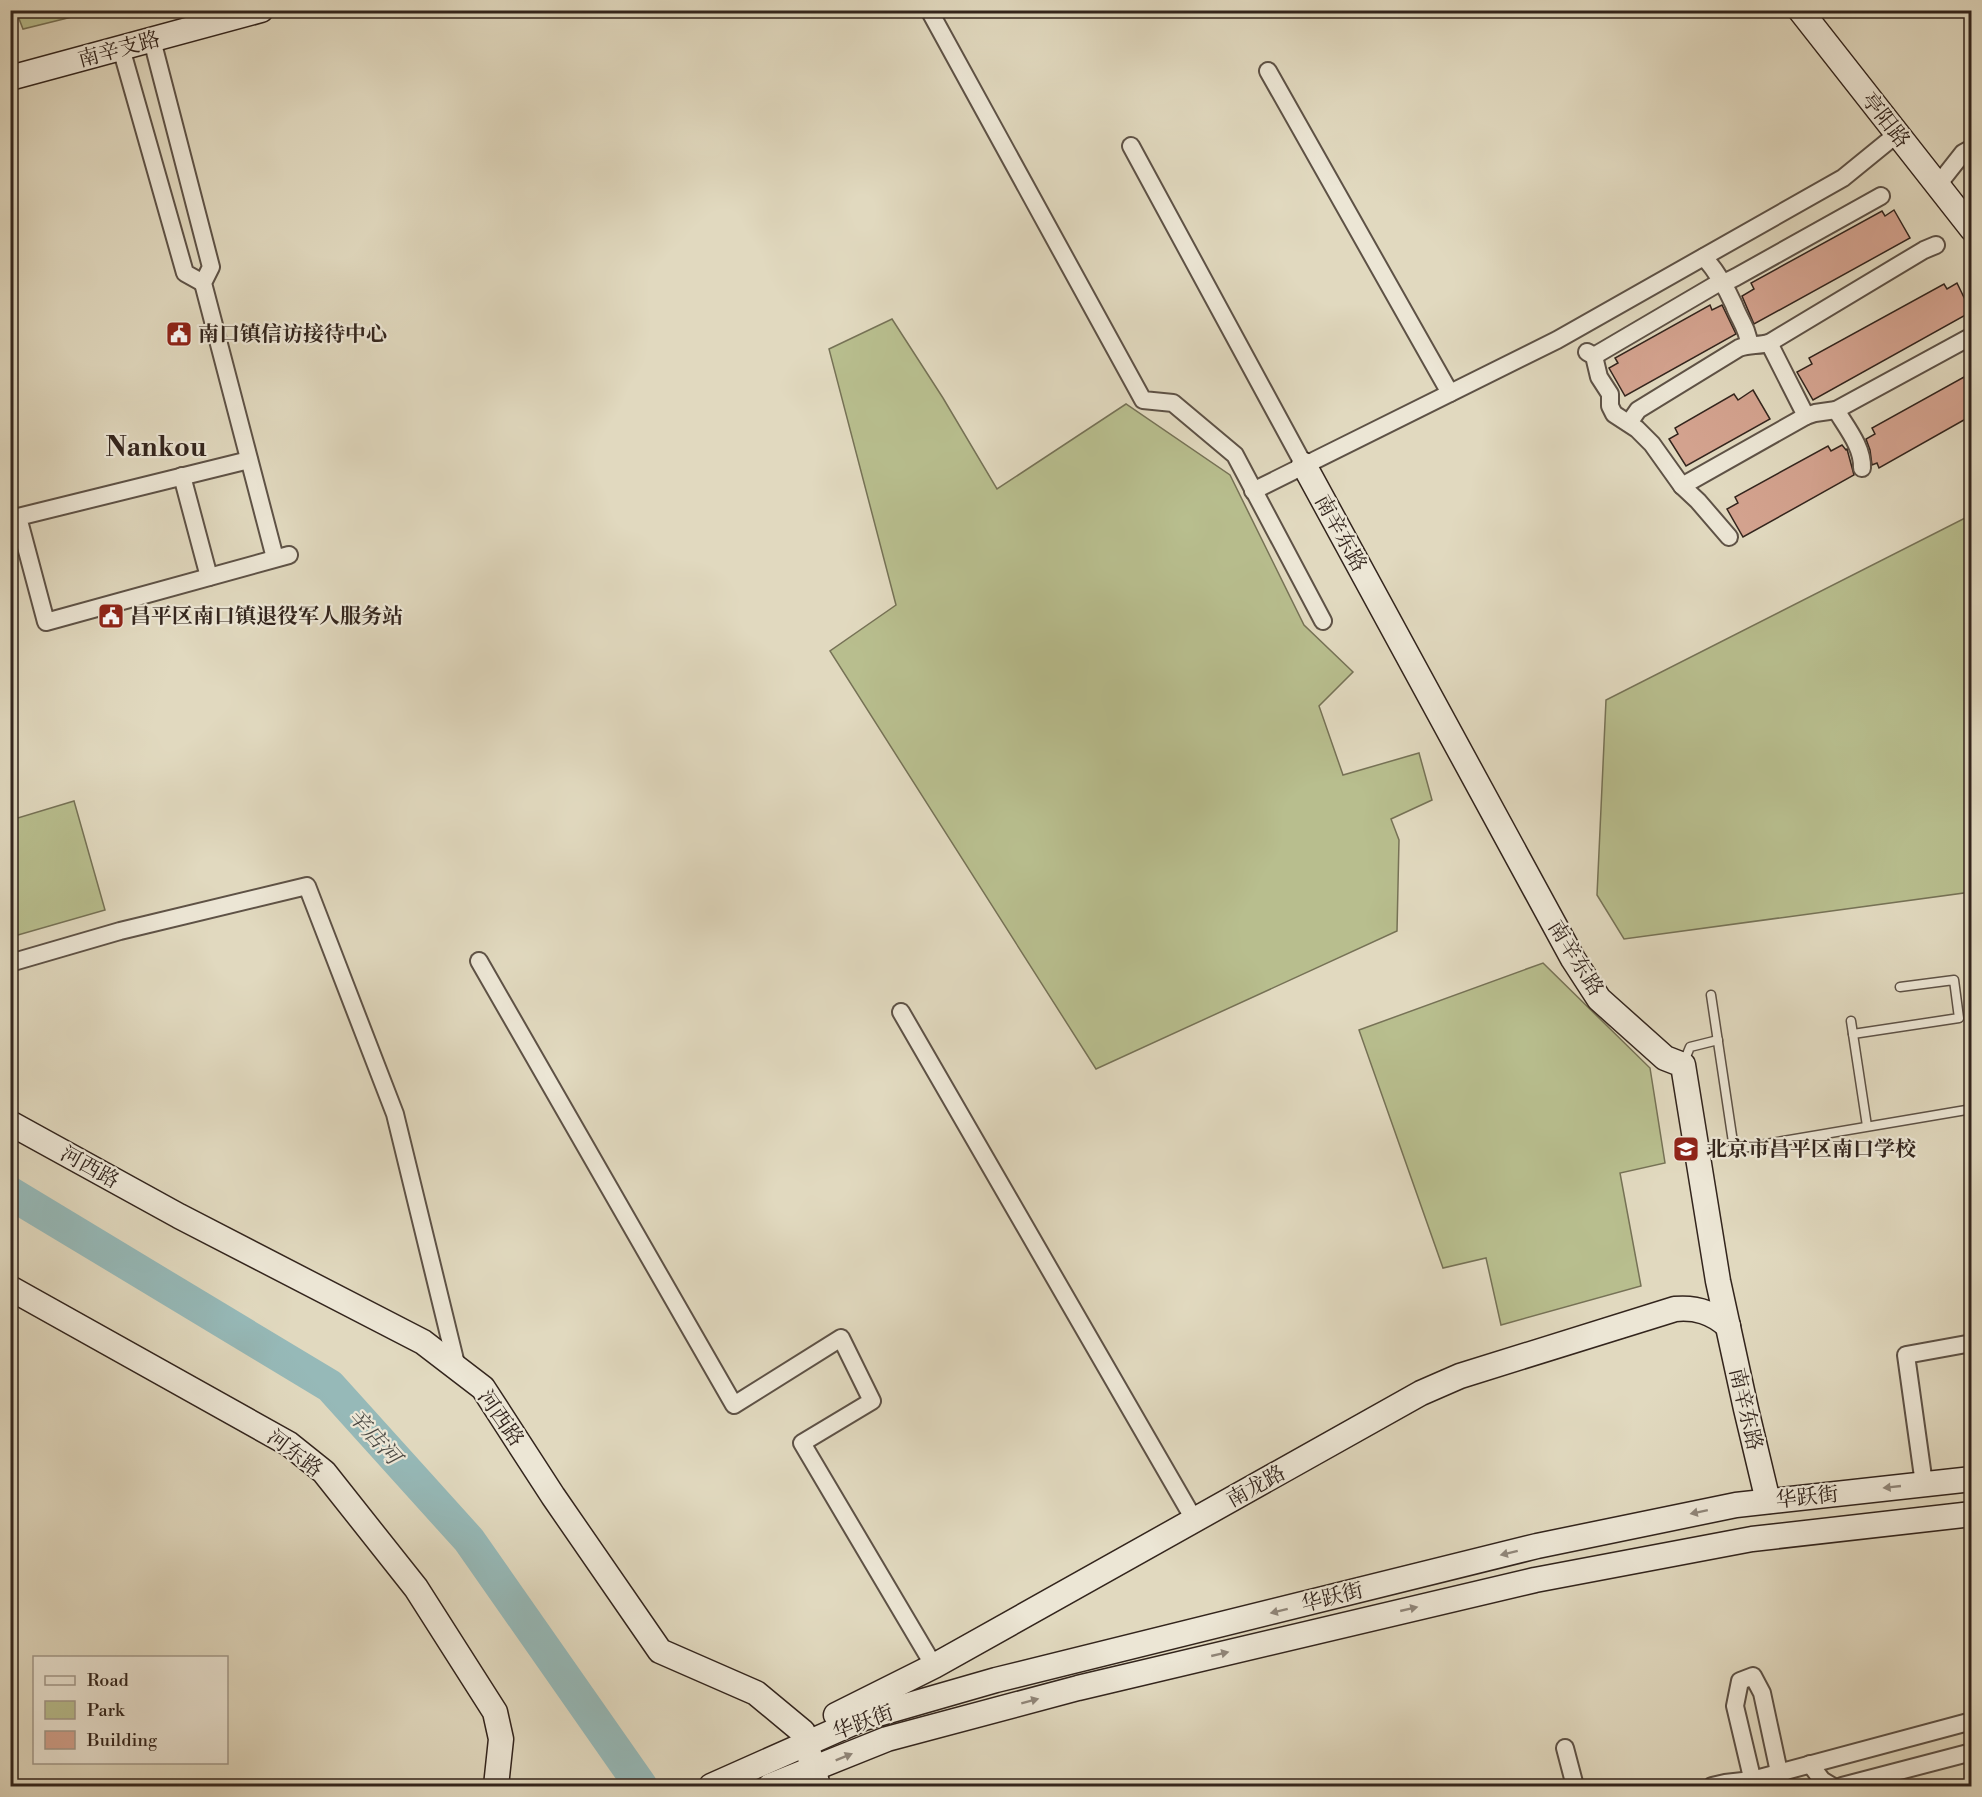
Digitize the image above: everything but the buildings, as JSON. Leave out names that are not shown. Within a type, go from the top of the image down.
[{"type":"street","name":"南辛支路","points":[[10,78],[261,10]]},
{"type":"street","points":[[929,10],[1143,400],[1173,403],[1235,455],[1323,621]]},
{"type":"street","name":"亭阳路","points":[[1800,10],[1971,229]]},
{"type":"street","points":[[152,40],[211,267],[203,283],[249,460],[282,557],[46,622],[18,517],[249,460]]},
{"type":"street","points":[[121,48],[185,273],[203,283]]},
{"type":"street","points":[[1268,71],[1450,393]]},
{"type":"street","points":[[1253,490],[1557,340],[1843,178],[1897,134]]},
{"type":"street","points":[[1131,146],[1304,465]]},
{"type":"street","points":[[1937,186],[1963,153],[1971,148]]},
{"type":"street","points":[[1729,537],[1682,486],[1652,444],[1629,423],[1614,414],[1610,406],[1610,394],[1599,377],[1591,354],[1881,196]]},
{"type":"street","points":[[1629,423],[1638,410],[1739,348],[1749,344],[1759,346],[1769,343],[1936,245]]},
{"type":"street","points":[[1704,257],[1724,283],[1744,325],[1749,344]]},
{"type":"street","points":[[1682,486],[1806,416],[1836,410],[1971,336]]},
{"type":"street","points":[[1769,343],[1806,416]]},
{"type":"street","points":[[1836,410],[1856,443],[1862,468]]},
{"type":"street","name":"南辛东路","points":[[1304,465],[1573,959],[1599,999],[1665,1058],[1683,1065],[1718,1281],[1768,1501]]},
{"type":"street","points":[[182,476],[209,577]]},
{"type":"street","points":[[10,963],[120,931],[307,886],[395,1114],[457,1368]]},
{"type":"street","points":[[479,961],[734,1405],[841,1338],[872,1401],[802,1443],[934,1666]]},
{"type":"street","points":[[901,1012],[1195,1521]]},
{"type":"street","name":"河西路","points":[[10,1123],[179,1216],[423,1342],[483,1388],[553,1496],[660,1651],[756,1693],[804,1738]]},
{"type":"street","name":"河东路","points":[[10,1288],[289,1444],[324,1472],[416,1588],[495,1712],[501,1739],[496,1786]]},
{"type":"street","name":"南龙路","points":[[804,1738],[1421,1393],[1460,1376],[1675,1308],[1689,1307],[1708,1312],[1728,1326]]},
{"type":"street","points":[[1924,1484],[1906,1355],[1971,1343]]},
{"type":"street","name":"华跃街","points":[[711,1786],[750,1768],[804,1738],[864,1718],[996,1680],[1537,1546],[1736,1505],[1971,1479]]},
{"type":"street","name":"华跃街","points":[[770,1786],[816,1778],[887,1739],[1078,1688],[1535,1580],[1752,1539],[1971,1514]]},
{"type":"street","points":[[1753,1783],[1736,1706],[1740,1681],[1753,1676],[1762,1693],[1780,1780]]},
{"type":"street","points":[[1712,1786],[1725,1783],[1780,1780],[1810,1764],[1971,1721]]},
{"type":"street","points":[[804,1738],[816,1778]]},
{"type":"street","points":[[1565,1748],[1575,1786]]},
{"type":"street","points":[[1842,1786],[1971,1752]]},
{"type":"street","points":[[1810,1764],[1822,1780],[1832,1786]]},
{"type":"lane","points":[[1853,1034],[1959,1018],[1954,980],[1900,987]]},
{"type":"lane","points":[[1711,995],[1734,1149]]},
{"type":"lane","points":[[1851,1021],[1867,1126]]},
{"type":"lane","points":[[1683,1065],[1690,1047],[1718,1040]]},
{"type":"lane","points":[[1698,1155],[1971,1109]]},
{"type":"green space","points":[[16,10],[96,11],[23,29]]},
{"type":"green space","points":[[892,319],[943,398],[997,489],[1126,404],[1230,475],[1304,625],[1353,672],[1319,706],[1343,775],[1419,753],[1432,800],[1391,819],[1399,840],[1397,931],[1096,1069],[830,651],[896,605],[829,349]]},
{"type":"green space","points":[[1971,515],[1971,892],[1624,939],[1597,895],[1606,700]]},
{"type":"green space","points":[[74,801],[105,910],[11,937],[11,820]]},
{"type":"green space","points":[[1543,963],[1650,1068],[1665,1163],[1620,1173],[1641,1286],[1501,1325],[1486,1258],[1443,1268],[1359,1030]]},
{"type":"waterway","name":"辛店河","points":[[10,1193],[330,1386],[469,1540],[641,1786]]},
{"type":"place","name":"南口镇信访接待中心","points":[[179,334]]},
{"type":"place","name":"昌平区南口镇退役军人服务站","points":[[111,616]]},
{"type":"place","name":"北京市昌平区南口学校","points":[[1686,1149]]},
{"type":"district","name":"Nankou","points":[[156,447]]}]
